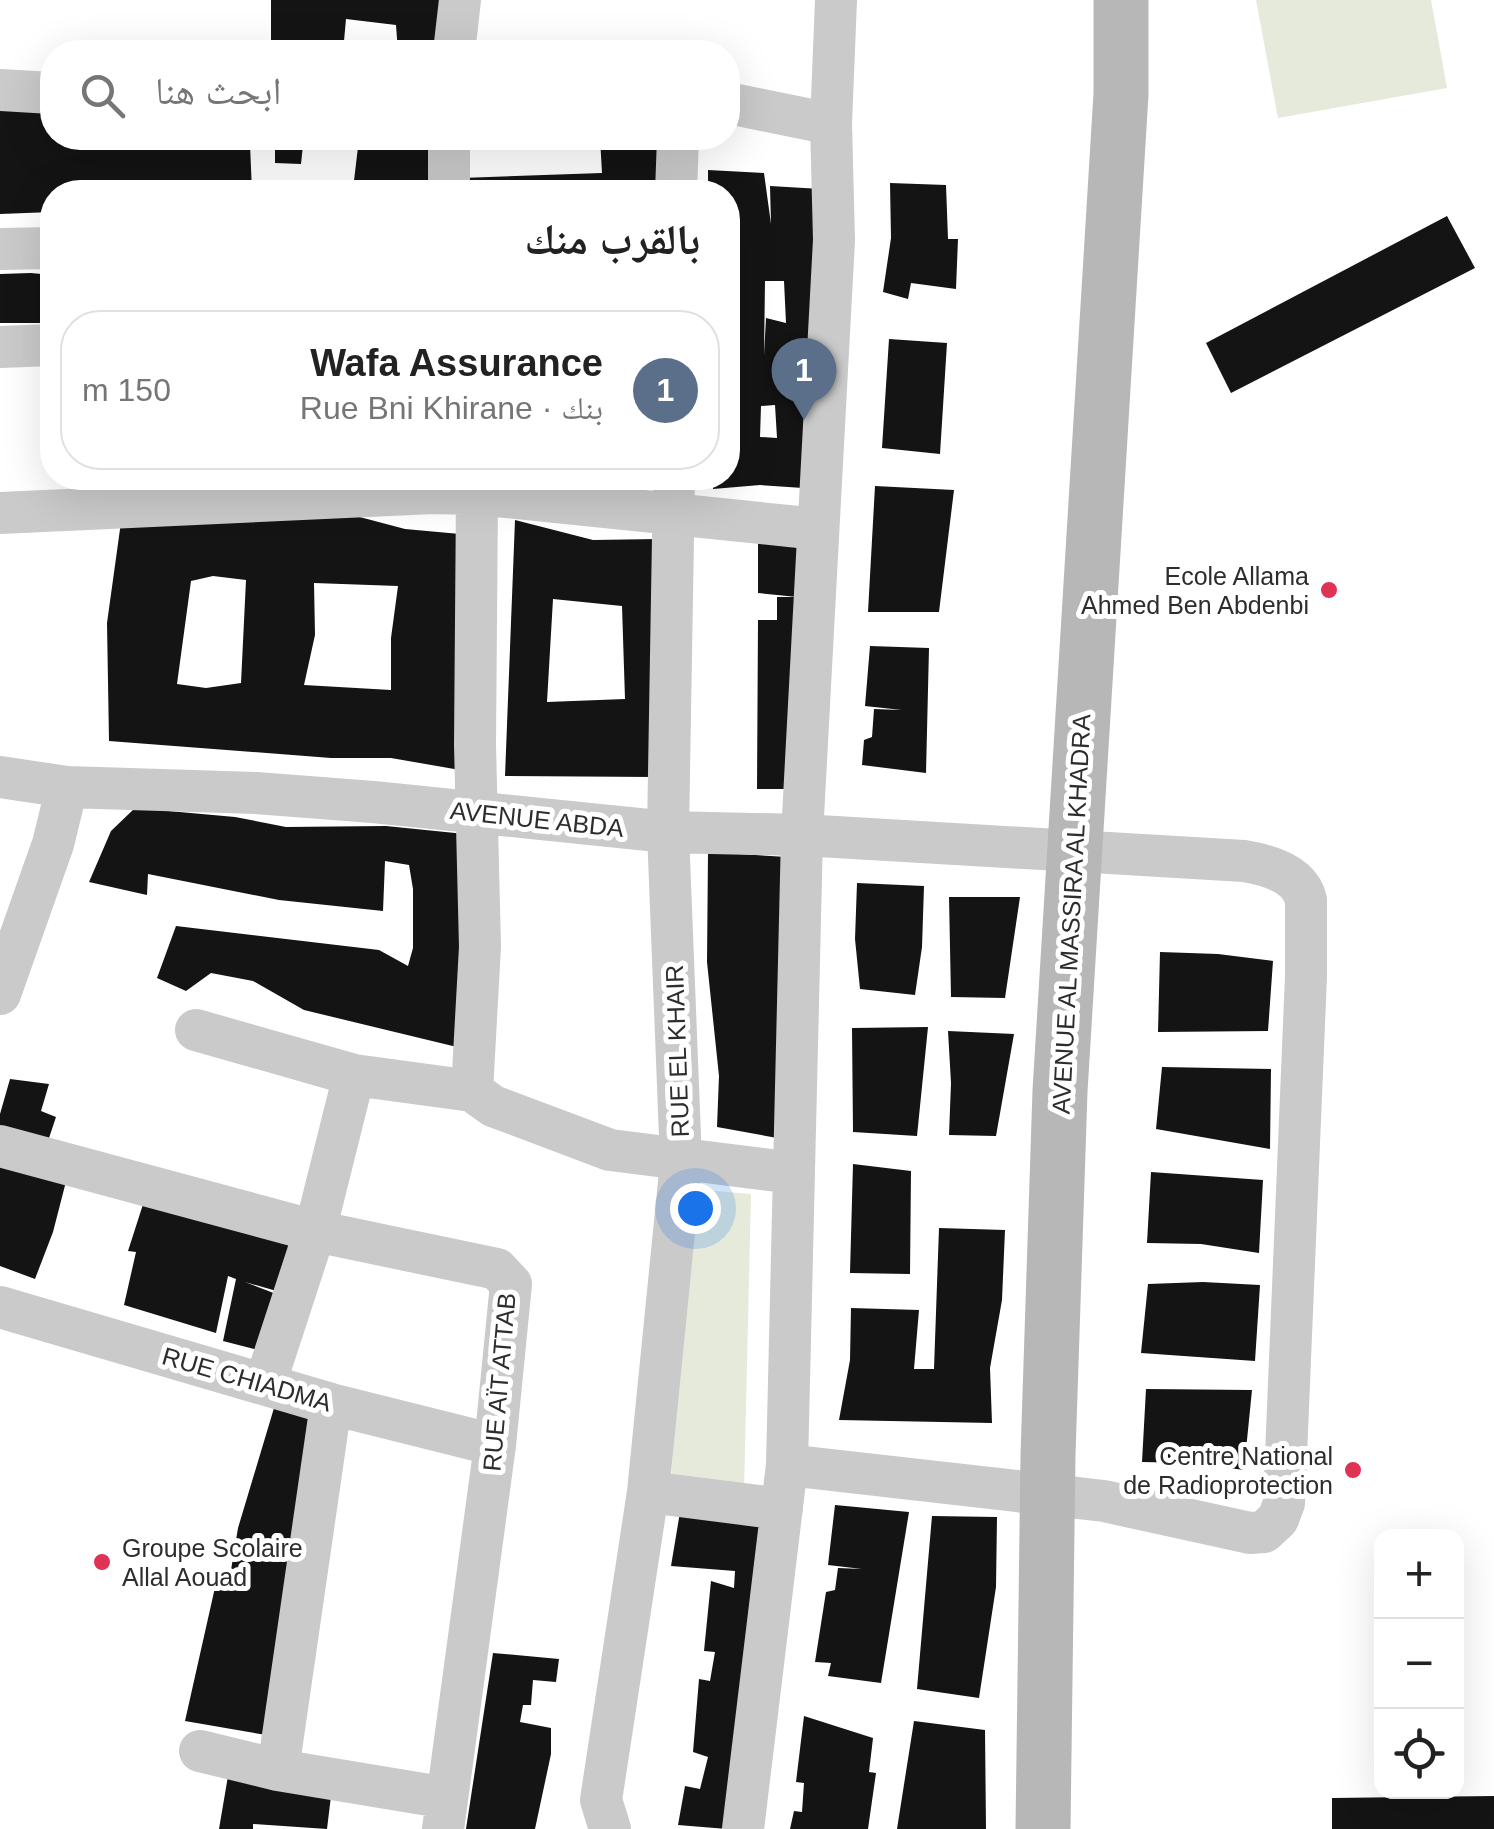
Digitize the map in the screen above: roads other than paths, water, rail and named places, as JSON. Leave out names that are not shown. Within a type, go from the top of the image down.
[{"type":"main road","name":"AVENUE AL MASSIRA AL KHADRA","points":[[1090,852],[1121,94],[1121,0]]},
{"type":"main road","name":"AVENUE AL MASSIRA AL KHADRA","points":[[1072,1829],[1060,1091],[1090,852],[1128,434],[1147,170],[1149,0]]},
{"type":"main road","name":"AVENUE AL MASSIRA AL KHADRA","points":[[1043,1829],[1064,1497]]},
{"type":"street","points":[[455,40],[460,0]]},
{"type":"street","points":[[743,1829],[787,1465],[802,836],[834,240],[831,124],[836,0]]},
{"type":"street","points":[[0,90],[40,92]]},
{"type":"street","points":[[740,105],[831,124]]},
{"type":"street","points":[[449,150],[449,180]]},
{"type":"street","points":[[676,180],[678,150]]},
{"type":"street","points":[[0,250],[40,248]]},
{"type":"street","points":[[0,347],[40,345]]},
{"type":"street","points":[[0,513],[433,493],[674,497],[818,529]]},
{"type":"street","points":[[472,1091],[480,946],[475,745],[478,494]]},
{"type":"street","name":"RUE EL KHAIR","points":[[606,1814],[648,1492],[682,1162],[668,832],[674,497]]},
{"type":"street","name":"AVENUE ABDA","points":[[0,777],[67,787],[256,793],[668,832],[1244,860],[1267,865],[1290,878],[1304,889],[1306,928],[1284,1503],[1278,1519],[1264,1532],[1250,1533],[1064,1497]]},
{"type":"street","points":[[0,994],[52,844],[67,787]]},
{"type":"street","points":[[196,1030],[354,1074],[472,1091],[494,1106],[592,1144],[630,1154],[794,1173]]},
{"type":"street","points":[[266,1384],[315,1231],[354,1074]]},
{"type":"street","name":"RUE AÏT ATTAB","points":[[0,1146],[315,1231],[496,1268],[504,1273],[512,1290],[445,1813]]},
{"type":"street","name":"RUE CHIADMA","points":[[0,1307],[331,1404],[495,1445]]},
{"type":"street","points":[[278,1770],[331,1404]]},
{"type":"street","points":[[787,1465],[1064,1497]]},
{"type":"street","points":[[648,1492],[782,1509]]},
{"type":"street","points":[[200,1751],[445,1813]]},
{"type":"place","name":"Wafa Assurance","points":[[804,420]]},
{"type":"place","name":"Ecole Allama Ahmed Ben Abdenbi","points":[[1329,590]]},
{"type":"place","name":"Centre National de Radioprotection","points":[[1353,1470]]},
{"type":"place","name":"Groupe Scolaire Allal Aouad","points":[[102,1562]]}]
